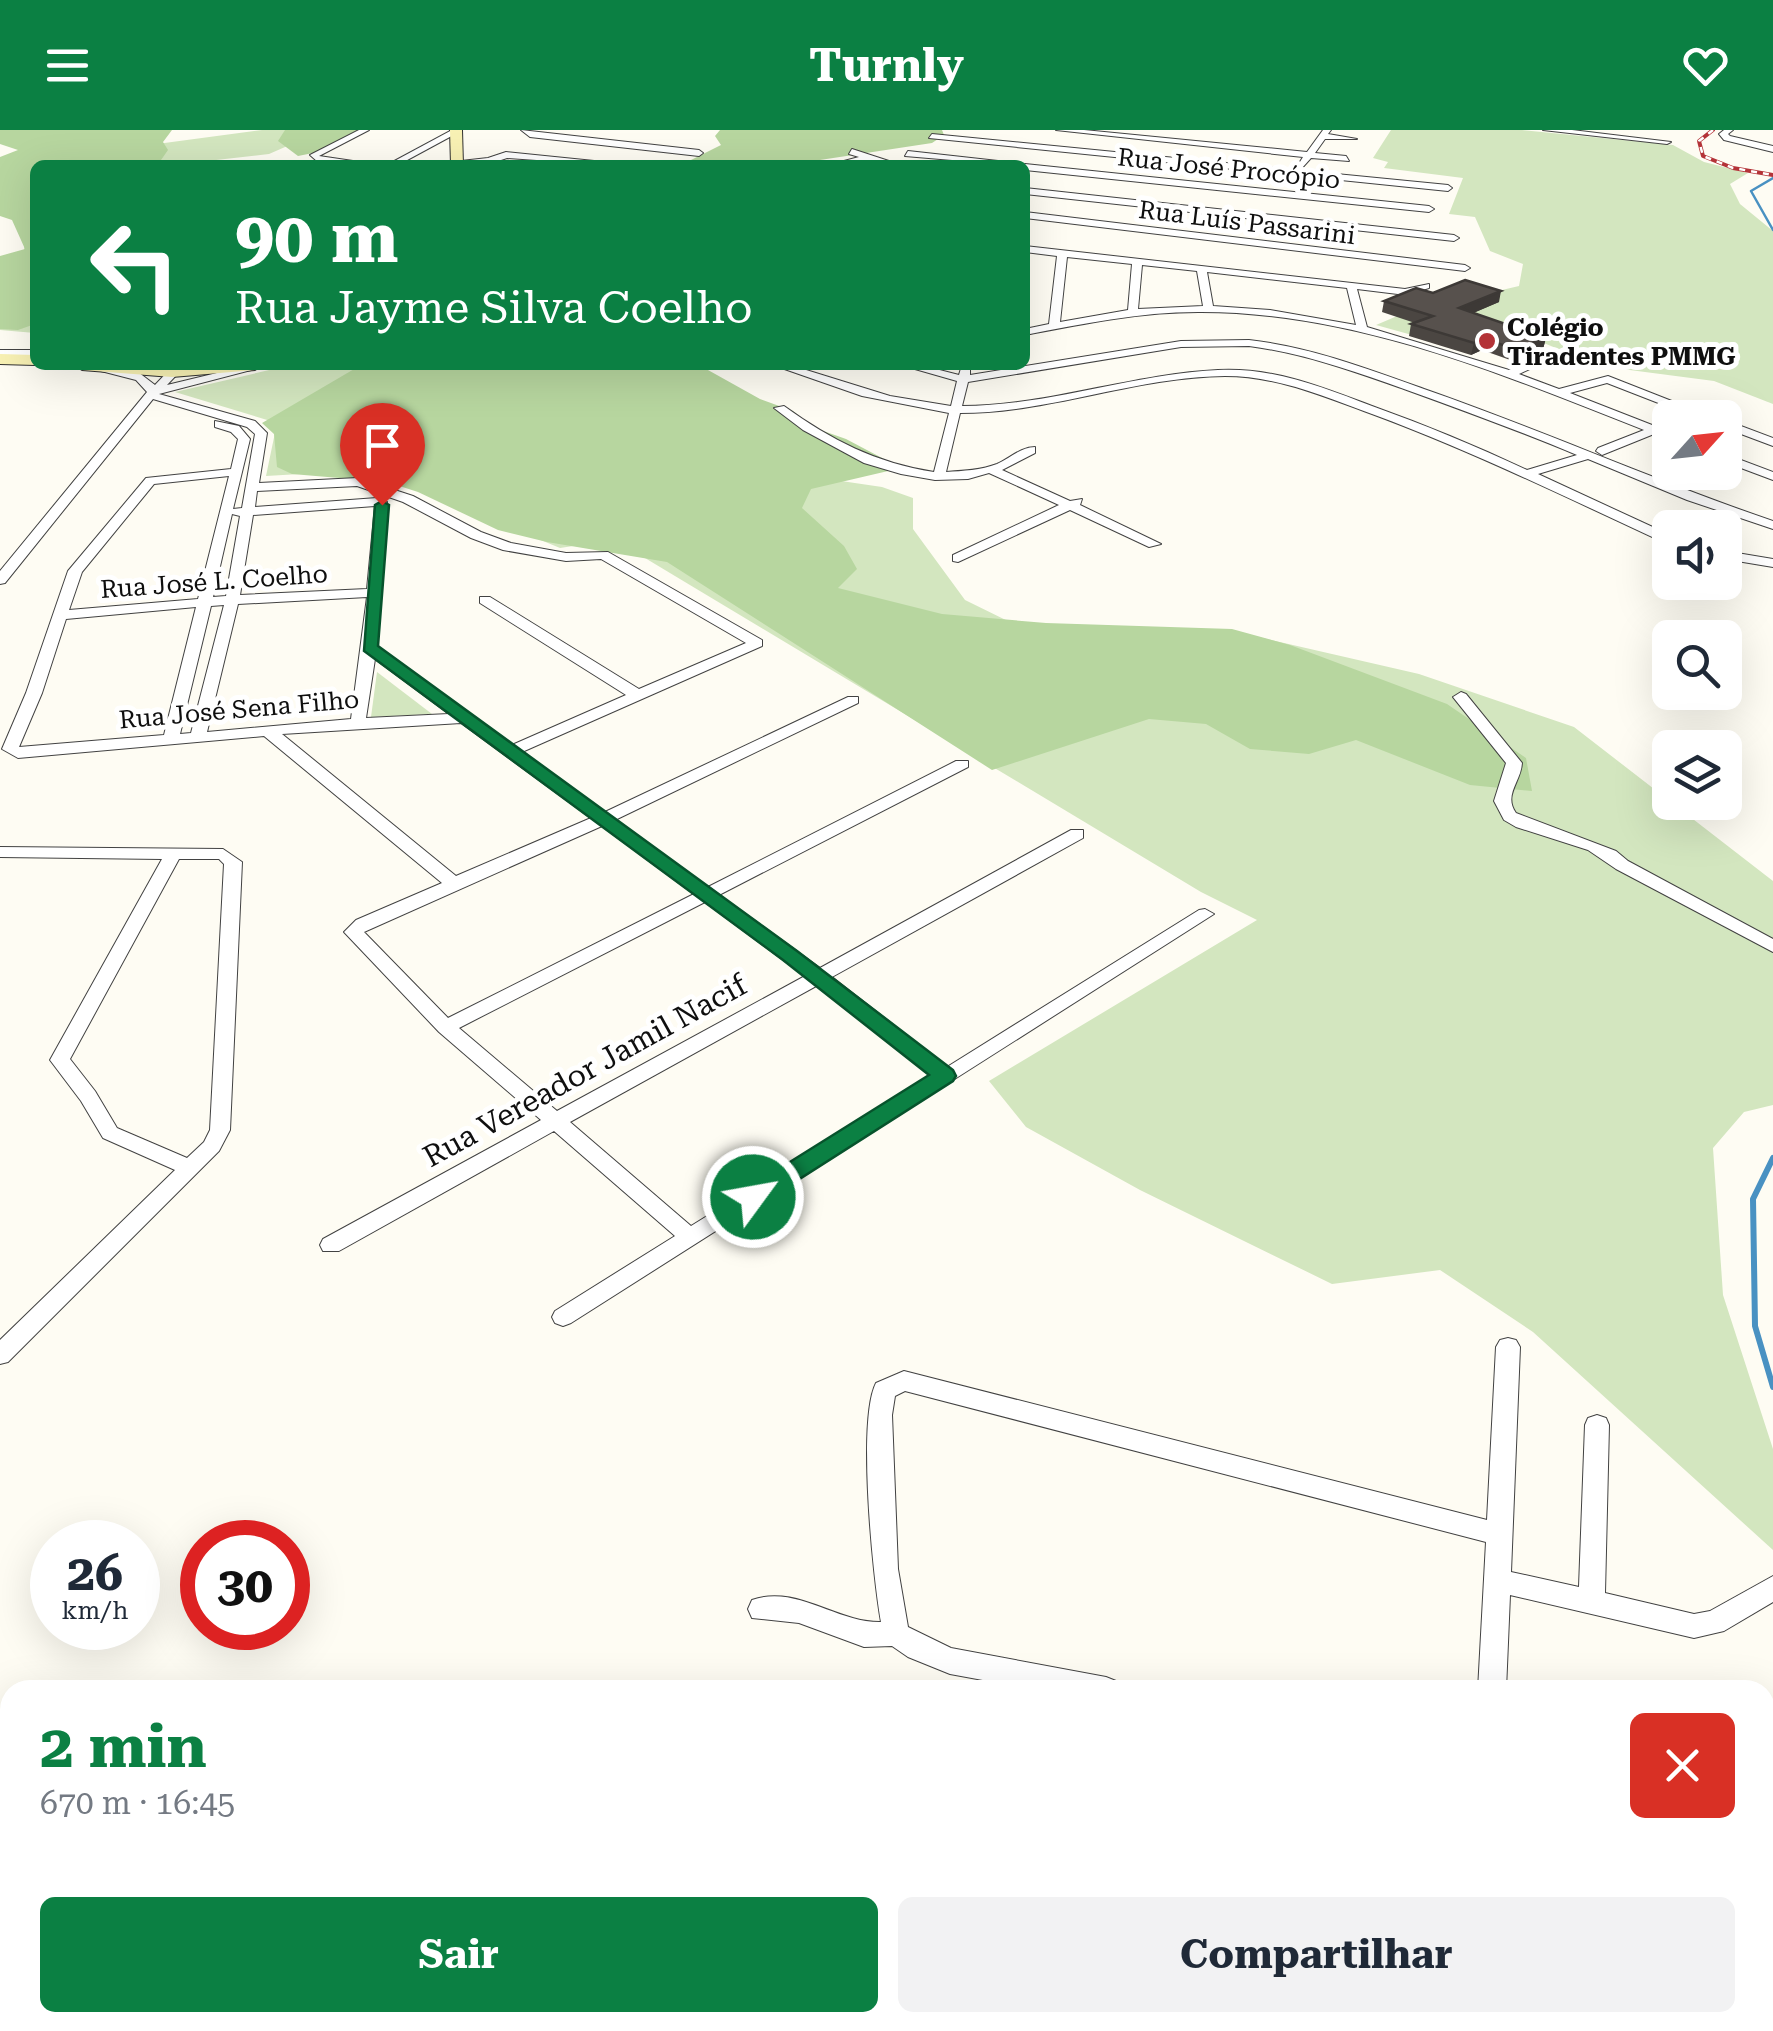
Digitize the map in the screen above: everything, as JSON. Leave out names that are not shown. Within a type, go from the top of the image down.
[{"type":"main road","points":[[457,131],[457,160]]},
{"type":"main road","points":[[0,356],[30,357]]},
{"type":"main road","points":[[126,370],[175,375],[215,370]]},
{"type":"main road","points":[[150,370],[175,375],[200,370]]},
{"type":"street","points":[[328,160],[314,155],[365,130]]},
{"type":"street","points":[[525,130],[530,135],[699,154]]},
{"type":"street","points":[[572,160],[628,130]]},
{"type":"street","points":[[679,130],[713,133]]},
{"type":"street","points":[[1060,130],[1346,159]]},
{"type":"street","points":[[1211,144],[1222,130]]},
{"type":"street","points":[[1547,130],[1667,142]]},
{"type":"street","points":[[1729,130],[1723,134],[1726,138],[1773,149]]},
{"type":"street","points":[[401,160],[457,131]]},
{"type":"street","points":[[1230,273],[1324,133],[1354,139]]},
{"type":"street","points":[[932,136],[1448,188]]},
{"type":"street","points":[[1002,160],[1029,138]]},
{"type":"street","points":[[852,152],[875,160]]},
{"type":"street","points":[[908,154],[961,160]]},
{"type":"street","points":[[491,160],[503,155],[542,160]]},
{"type":"street","points":[[858,160],[868,158]]},
{"type":"street","name":"Rua José Procópio","points":[[1030,168],[1429,209]]},
{"type":"street","points":[[1030,192],[1454,238]]},
{"type":"street","name":"Rua Luís Passarini","points":[[1030,216],[1465,268]]},
{"type":"street","points":[[1030,251],[1406,292],[1425,286]]},
{"type":"street","points":[[1054,326],[1062,254]]},
{"type":"street","points":[[1133,312],[1136,264]]},
{"type":"street","points":[[1201,269],[1209,310]]},
{"type":"street","points":[[1278,278],[1282,314]]},
{"type":"street","points":[[1351,286],[1362,327]]},
{"type":"street","points":[[1030,331],[1133,312],[1209,310],[1282,314],[1362,327],[1509,374],[1652,429]]},
{"type":"street","points":[[1242,374],[1251,311]]},
{"type":"street","points":[[1030,363],[1249,340],[1338,362],[1595,453],[1691,498],[1773,522]]},
{"type":"street","points":[[1509,374],[1546,358]]},
{"type":"street","points":[[105,370],[142,378],[220,370]]},
{"type":"street","points":[[795,370],[875,396],[957,410],[1038,403],[1208,374],[1242,374],[1296,382],[1451,439],[1652,532]]},
{"type":"street","points":[[939,476],[965,372]]},
{"type":"street","points":[[0,580],[150,396],[175,375]]},
{"type":"street","points":[[150,396],[175,375]]},
{"type":"street","points":[[142,378],[150,384],[150,396]]},
{"type":"street","points":[[1560,392],[1608,379],[1662,400]]},
{"type":"street","points":[[150,396],[250,424],[262,432],[232,600],[198,737]]},
{"type":"street","points":[[150,396],[235,429],[244,439],[171,740]]},
{"type":"street","points":[[780,408],[854,453],[903,472],[939,476],[992,470],[1030,450]]},
{"type":"street","points":[[235,429],[250,424]]},
{"type":"street","points":[[1742,430],[1773,442]]},
{"type":"street","points":[[1526,474],[1652,431]]},
{"type":"street","points":[[1742,463],[1770,472]]},
{"type":"street","points":[[992,470],[1074,503],[1154,544]]},
{"type":"street","points":[[59,615],[75,571],[150,482],[235,472]]},
{"type":"street","points":[[253,486],[342,481],[508,546],[566,556],[602,554],[756,644],[510,750]]},
{"type":"street","points":[[225,514],[382,499]]},
{"type":"street","points":[[358,723],[370,648],[382,499]]},
{"type":"street","points":[[958,558],[1074,503]]},
{"type":"street","points":[[1742,557],[1773,562]]},
{"type":"street","name":"Rua José L. Coelho","points":[[59,615],[372,593]]},
{"type":"street","points":[[484,600],[636,694]]},
{"type":"street","name":"Rua José Sena Filho","points":[[59,615],[34,693],[10,749],[18,752],[358,723],[464,718]]},
{"type":"street","points":[[370,648],[817,975],[944,1076]]},
{"type":"street","points":[[1461,697],[1514,763],[1514,774],[1502,794],[1508,815],[1544,832],[1602,848],[1622,865],[1773,946]]},
{"type":"street","points":[[690,1237],[446,1027],[354,936],[362,924],[603,819],[852,700]]},
{"type":"street","points":[[269,732],[456,885]]},
{"type":"street","points":[[446,1027],[710,896],[962,764]]},
{"type":"street","name":"Rua Vereador Jamil Nacif","points":[[332,1244],[1077,834]]},
{"type":"street","points":[[0,852],[223,854],[234,862],[220,1130],[212,1146],[0,1355]]},
{"type":"street","points":[[173,854],[60,1060],[88,1096],[110,1134],[190,1168]]},
{"type":"street","points":[[563,1317],[1205,914]]},
{"type":"street","points":[[1493,1680],[1508,1347]]},
{"type":"street","points":[[896,1634],[886,1569],[880,1416],[884,1390],[904,1380],[1500,1534]]},
{"type":"street","points":[[1592,1600],[1598,1425]]},
{"type":"street","points":[[1500,1581],[1694,1626],[1715,1622],[1773,1588]]},
{"type":"street","points":[[761,1610],[800,1610],[864,1635],[896,1634],[950,1661],[1052,1680]]},
{"type":"green space","points":[[0,130],[172,130],[163,142],[168,150],[161,160],[30,160],[30,326],[18,330],[0,329],[0,256],[25,249],[12,220],[0,216],[0,157],[18,150],[0,144]]},
{"type":"green space","points":[[262,130],[324,130],[269,154],[216,160],[37,160]]},
{"type":"green space","points":[[285,130],[365,130],[328,150],[298,156],[278,141]]},
{"type":"green space","points":[[720,130],[942,130],[944,135],[932,143],[820,160],[691,160],[721,145],[715,136]]},
{"type":"green space","points":[[1391,130],[1522,130],[1673,145],[1704,162],[1748,173],[1730,184],[1740,204],[1773,231],[1773,404],[1714,381],[1599,366],[1520,333],[1430,340],[1376,325],[1461,289],[1502,290],[1519,286],[1523,264],[1490,251],[1475,217],[1449,214],[1463,178],[1384,168],[1388,162],[1373,158]]},
{"type":"green space","points":[[30,161],[30,333],[0,330],[0,258],[24,254],[24,218],[0,165]]},
{"type":"green space","points":[[270,370],[667,370],[814,477],[882,487],[913,498],[913,529],[965,600],[1059,646],[1241,633],[1419,674],[1574,727],[1652,787],[1652,820],[1694,820],[1773,881],[1773,1105],[1744,1112],[1713,1148],[1723,1295],[1773,1449],[1773,1550],[1533,1332],[1440,1270],[1332,1284],[1140,1190],[1026,1127],[989,1081],[1257,920],[1201,892],[645,558],[606,541],[560,548],[419,490],[351,471],[266,476],[277,423],[175,392]]},
{"type":"green space","points":[[352,370],[708,370],[760,399],[793,411],[812,427],[846,439],[901,468],[811,489],[802,508],[844,546],[857,569],[838,588],[942,614],[1046,623],[1232,629],[1290,645],[1447,704],[1526,758],[1532,791],[1470,785],[1356,740],[1309,754],[1250,749],[1206,724],[1149,719],[992,770],[667,562],[498,530],[418,492],[387,482],[292,474],[277,467],[274,434],[262,423]]},
{"type":"green space","points":[[377,672],[432,714],[371,717]]},
{"type":"building","points":[[1465,280],[1501,291],[1459,308],[1546,338],[1515,349],[1485,339],[1474,343],[1411,324],[1433,316],[1384,301],[1416,288],[1433,293]]},
{"type":"waterway","points":[[1773,178],[1751,191],[1773,230]]},
{"type":"waterway","points":[[1773,1158],[1753,1199],[1755,1326],[1773,1387]]},
{"type":"railway","points":[[1713,130],[1699,141],[1703,156],[1733,168],[1773,175]]},
{"type":"place","name":"Colégio Tiradentes PMMG","points":[[1487,341]]},
{"type":"route","points":[[382,505],[370,648],[790,955],[944,1076],[753,1197]]}]
